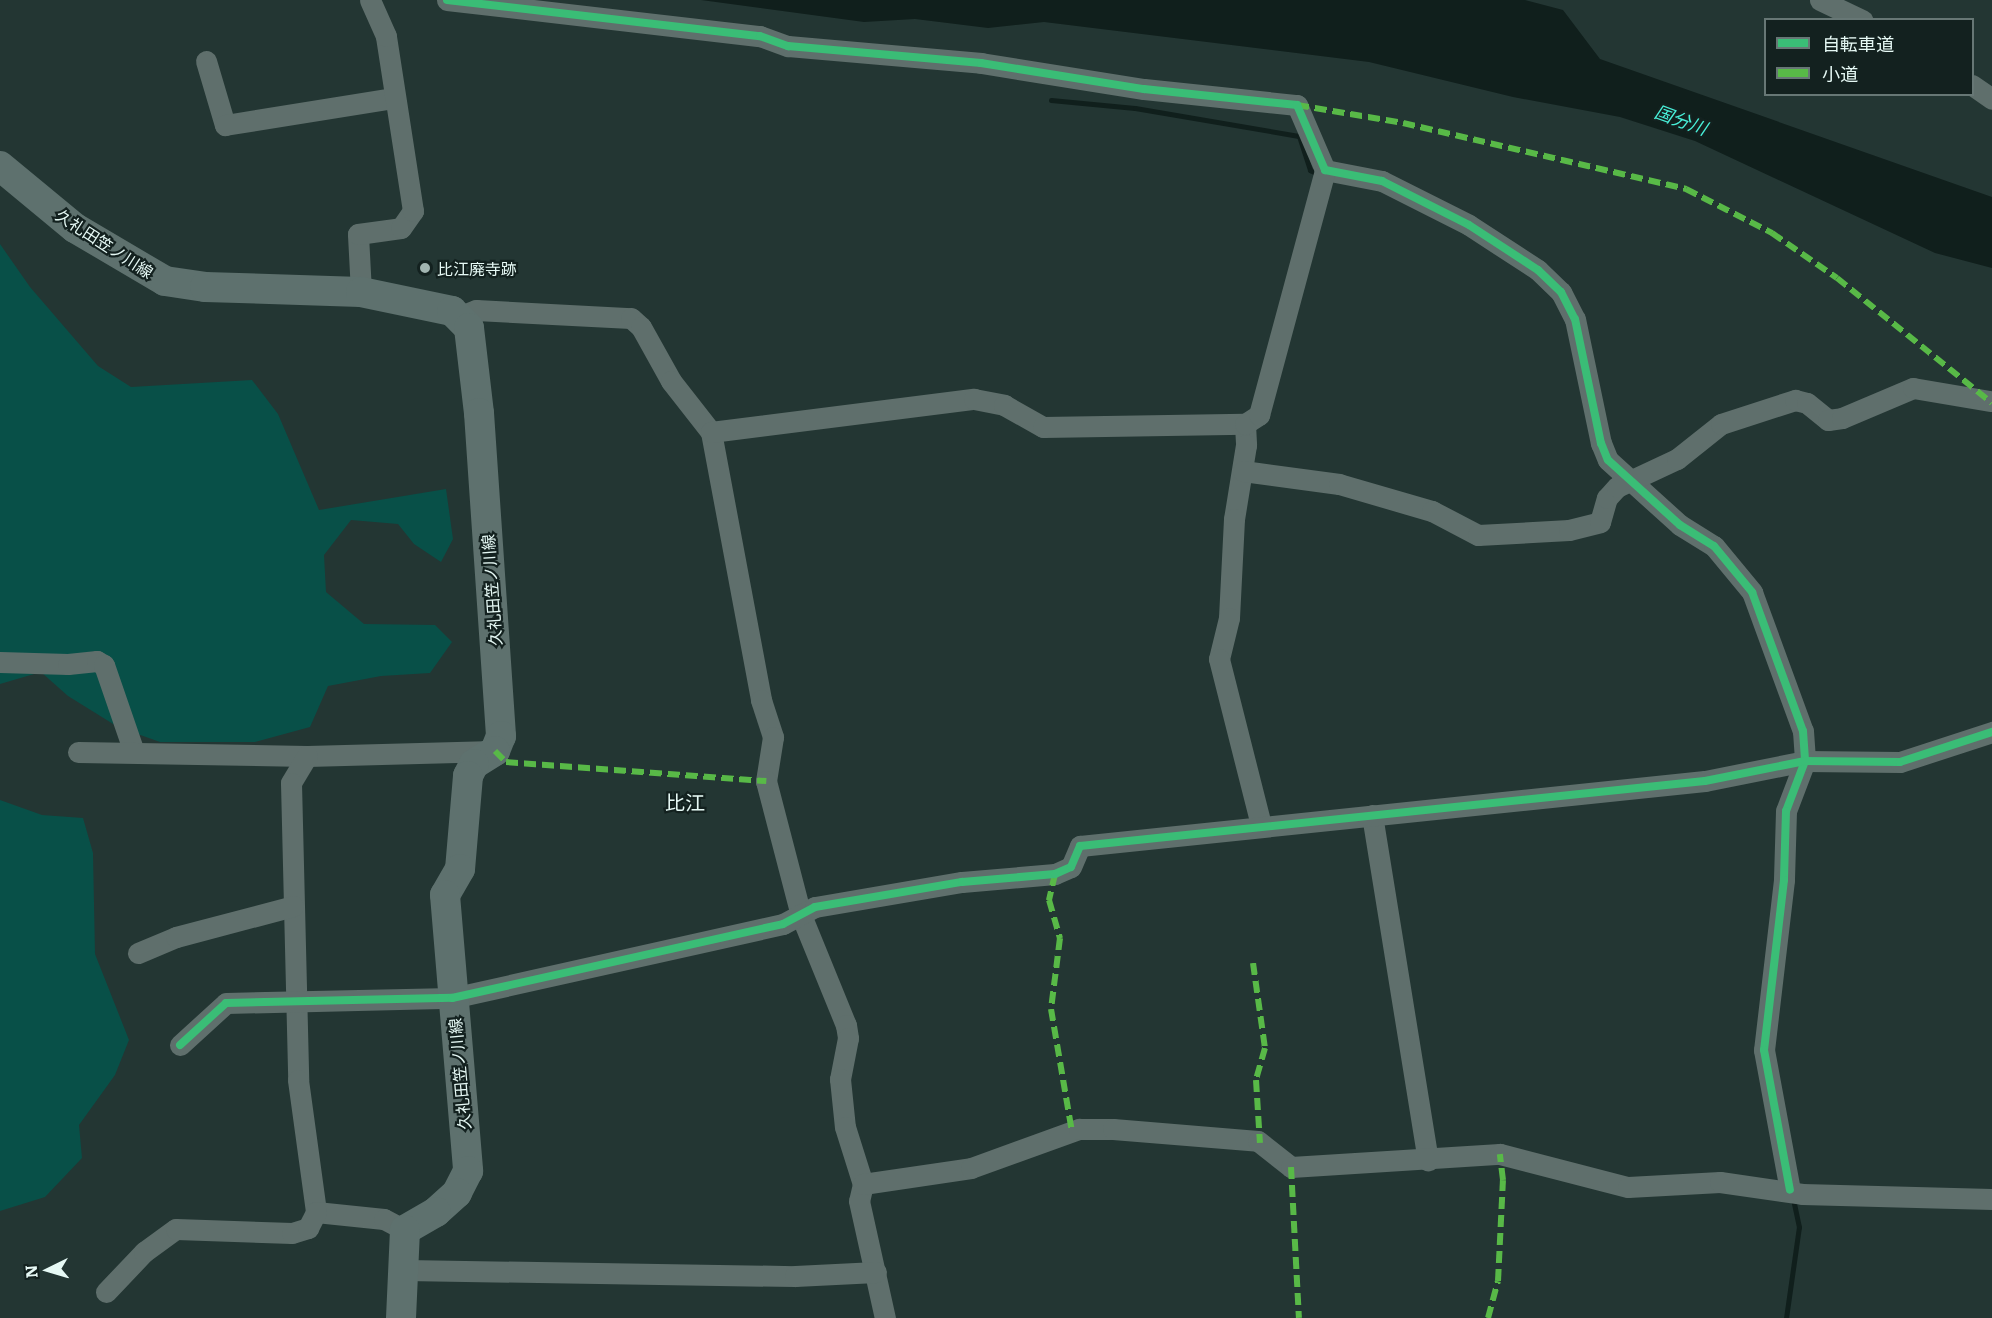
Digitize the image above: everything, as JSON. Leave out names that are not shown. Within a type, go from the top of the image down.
[{"type":"main road","name":"久礼田笠ノ川線","points":[[0,166],[75,228],[165,281],[205,287],[361,292],[452,311],[461,316],[469,328],[479,413],[501,736],[495,751],[474,764],[468,776],[460,869],[445,895],[468,1171],[457,1194],[436,1212],[405,1230]]},
{"type":"main road","points":[[401,1318],[405,1270],[405,1230]]},
{"type":"street","points":[[361,292],[358,234],[400,228],[414,212],[394,99],[386,36],[370,0]]},
{"type":"street","points":[[447,0],[760,36],[788,46],[981,63],[1144,89],[1297,105],[1323,175],[1259,415],[1245,424],[1043,427],[1004,405],[974,399],[711,432]]},
{"type":"street","points":[[1820,0],[1858,18]]},
{"type":"street","points":[[206,61],[225,125],[394,99]]},
{"type":"street","points":[[1974,86],[1992,99]]},
{"type":"street","points":[[1323,175],[1382,181],[1469,225],[1530,264],[1561,292],[1575,319],[1601,443],[1608,460],[1625,483],[1680,525],[1714,546],[1752,592],[1803,731],[1785,811],[1784,880],[1764,1050],[1786,1190]]},
{"type":"street","points":[[461,316],[476,310],[631,318],[641,327],[671,381],[711,432],[761,700],[773,737],[766,781],[801,915],[846,1025],[848,1038],[840,1079],[845,1127],[854,1166],[863,1184],[859,1201],[885,1318]]},
{"type":"street","points":[[1243,471],[1339,484],[1432,511],[1478,535],[1569,530],[1600,522],[1607,498],[1625,483],[1677,459],[1720,424],[1795,400],[1807,403],[1828,420],[1842,418],[1913,388],[1990,401]]},
{"type":"street","points":[[1245,424],[1243,471],[1234,519],[1229,618],[1219,659],[1261,825]]},
{"type":"street","points":[[0,662],[68,664],[97,661],[104,665],[134,752]]},
{"type":"street","points":[[180,1045],[226,1004],[295,1004],[452,998],[783,924],[815,907],[962,882],[1055,874],[1071,867],[1080,846],[1261,825],[1705,781],[1795,763],[1900,762],[1992,732]]},
{"type":"street","points":[[78,752],[307,756],[495,751]]},
{"type":"street","points":[[106,1292],[144,1252],[176,1229],[292,1233],[308,1228],[315,1212],[301,1118],[295,1004],[291,783],[307,756]]},
{"type":"street","points":[[1372,815],[1428,1160]]},
{"type":"street","points":[[138,953],[176,937],[294,906]]},
{"type":"street","points":[[863,1184],[971,1168],[1079,1129],[1258,1141],[1291,1167],[1500,1154],[1628,1186],[1720,1182],[1802,1194],[1992,1199]]},
{"type":"street","points":[[315,1212],[384,1220],[405,1230]]},
{"type":"street","points":[[405,1270],[795,1276],[876,1272]]},
{"type":"green space","points":[[0,244],[30,287],[98,366],[131,387],[252,380],[278,414],[319,510],[446,489],[453,539],[441,562],[414,544],[398,524],[351,520],[324,555],[326,592],[364,624],[435,625],[452,642],[430,673],[381,676],[328,686],[310,727],[255,742],[160,742],[118,727],[68,696],[41,672],[0,684]]},
{"type":"green space","points":[[0,800],[42,815],[83,818],[93,853],[95,954],[129,1040],[115,1075],[79,1125],[82,1158],[45,1197],[0,1211]]},
{"type":"water","name":"国分川","points":[[701,0],[1525,0],[1563,10],[1600,59],[1992,197],[1992,268],[1935,253],[1695,141],[1620,117],[1513,97],[1369,62],[1044,22],[988,28],[915,19],[864,22]]},
{"type":"waterway","points":[[1051,100],[1135,108],[1299,136],[1310,170],[1318,174]]},
{"type":"waterway","points":[[1786,1318],[1799,1227],[1793,1199]]},
{"type":"marked path","points":[[1297,105],[1403,123],[1686,189],[1772,233],[1837,278],[1992,403]]},
{"type":"marked path","points":[[495,751],[506,762],[766,781]]},
{"type":"marked path","points":[[1055,874],[1049,900],[1060,938],[1051,1009],[1072,1132]]},
{"type":"marked path","points":[[1253,963],[1265,1048],[1256,1080],[1260,1143]]},
{"type":"marked path","points":[[1488,1318],[1498,1281],[1503,1180],[1500,1154]]},
{"type":"marked path","points":[[1291,1167],[1299,1318]]},
{"type":"cycle path","points":[[447,0],[760,36],[788,46],[981,63],[1144,89],[1297,105],[1325,170],[1382,181],[1469,225],[1538,270],[1561,292],[1575,319],[1601,443],[1608,460],[1680,525],[1714,546],[1752,592],[1803,731],[1805,761],[1786,811],[1784,880],[1764,1050],[1790,1190]]},
{"type":"cycle path","points":[[180,1045],[226,1003],[452,998],[783,924],[815,907],[962,882],[1055,874],[1071,867],[1080,846],[1705,781],[1805,761],[1900,762],[1992,732]]},
{"type":"place","name":"比江廃寺跡","points":[[425,268]]},
{"type":"district","name":"比江","points":[[685,801]]}]
